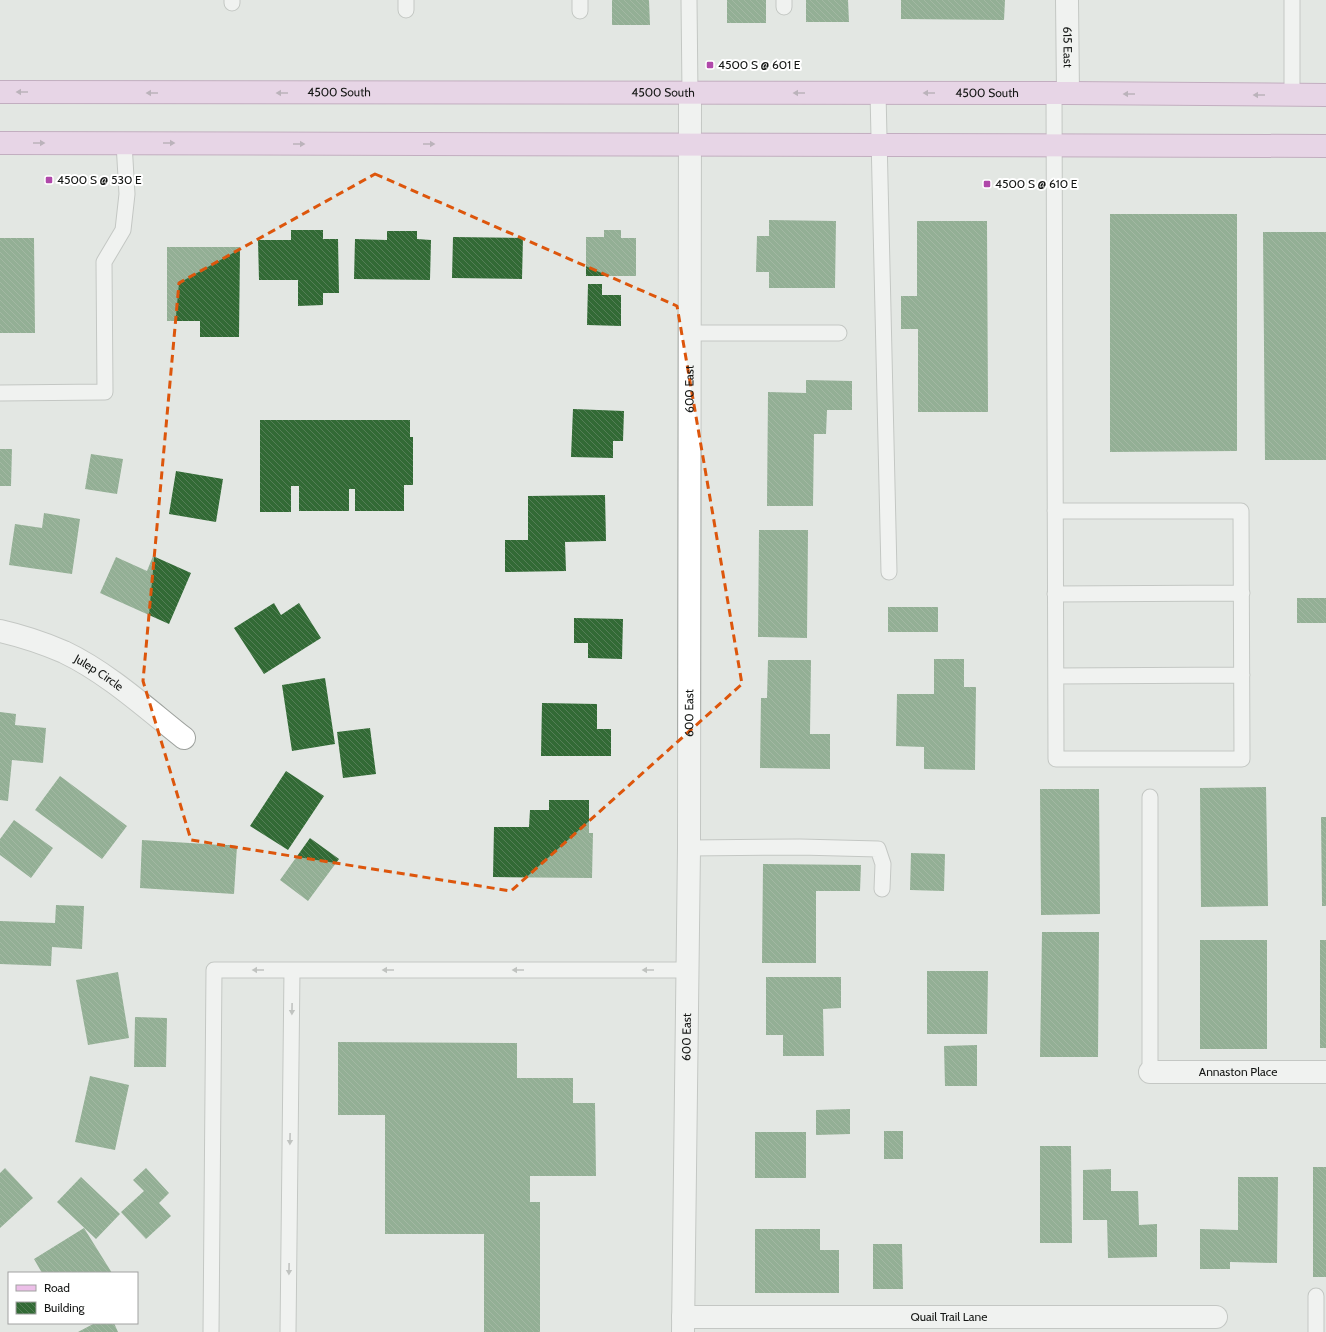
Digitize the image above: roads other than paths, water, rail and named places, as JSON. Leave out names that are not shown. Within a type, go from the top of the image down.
[{"type":"main road","name":"4500 South","points":[[0,92],[1061,93],[1326,95]]},
{"type":"main road","points":[[0,143],[1326,146]]},
{"type":"street","name":"615 East","points":[[1061,93],[1067,0]]},
{"type":"street","name":"600 East","points":[[683,1324],[689,848],[690,93]]},
{"type":"street","name":"Julep Circle","points":[[0,631],[38,642],[95,669],[184,738]]},
{"type":"street","name":"Annaston Place","points":[[1150,1072],[1326,1072]]},
{"type":"street","name":"Quail Trail Lane","points":[[683,1324],[1117,1324],[1216,1318]]},
{"type":"lane","points":[[689,0],[690,93]]},
{"type":"lane","points":[[1292,0],[1292,95]]},
{"type":"lane","points":[[878,93],[889,572]]},
{"type":"lane","points":[[1055,511],[1241,511],[1242,759],[1056,759],[1055,594],[1055,511],[1055,145],[1061,93]]},
{"type":"lane","points":[[0,393],[105,392],[104,262],[123,230],[127,194],[124,143]]},
{"type":"lane","points":[[690,333],[839,333]]},
{"type":"lane","points":[[1055,594],[1242,593]]},
{"type":"lane","points":[[1056,676],[1242,675]]},
{"type":"lane","points":[[1150,797],[1150,1072]]},
{"type":"lane","points":[[689,848],[800,847],[878,849],[882,864],[882,889]]},
{"type":"lane","points":[[211,1332],[214,970],[687,970]]},
{"type":"lane","points":[[288,1332],[292,970]]},
{"type":"lane","points":[[1316,1296],[1316,1332]]},
{"type":"place","name":"4500 S @ 601 E","points":[[710,65]]},
{"type":"place","name":"4500 S @ 530 E","points":[[49,180]]},
{"type":"place","name":"4500 S @ 610 E","points":[[987,184]]}]
